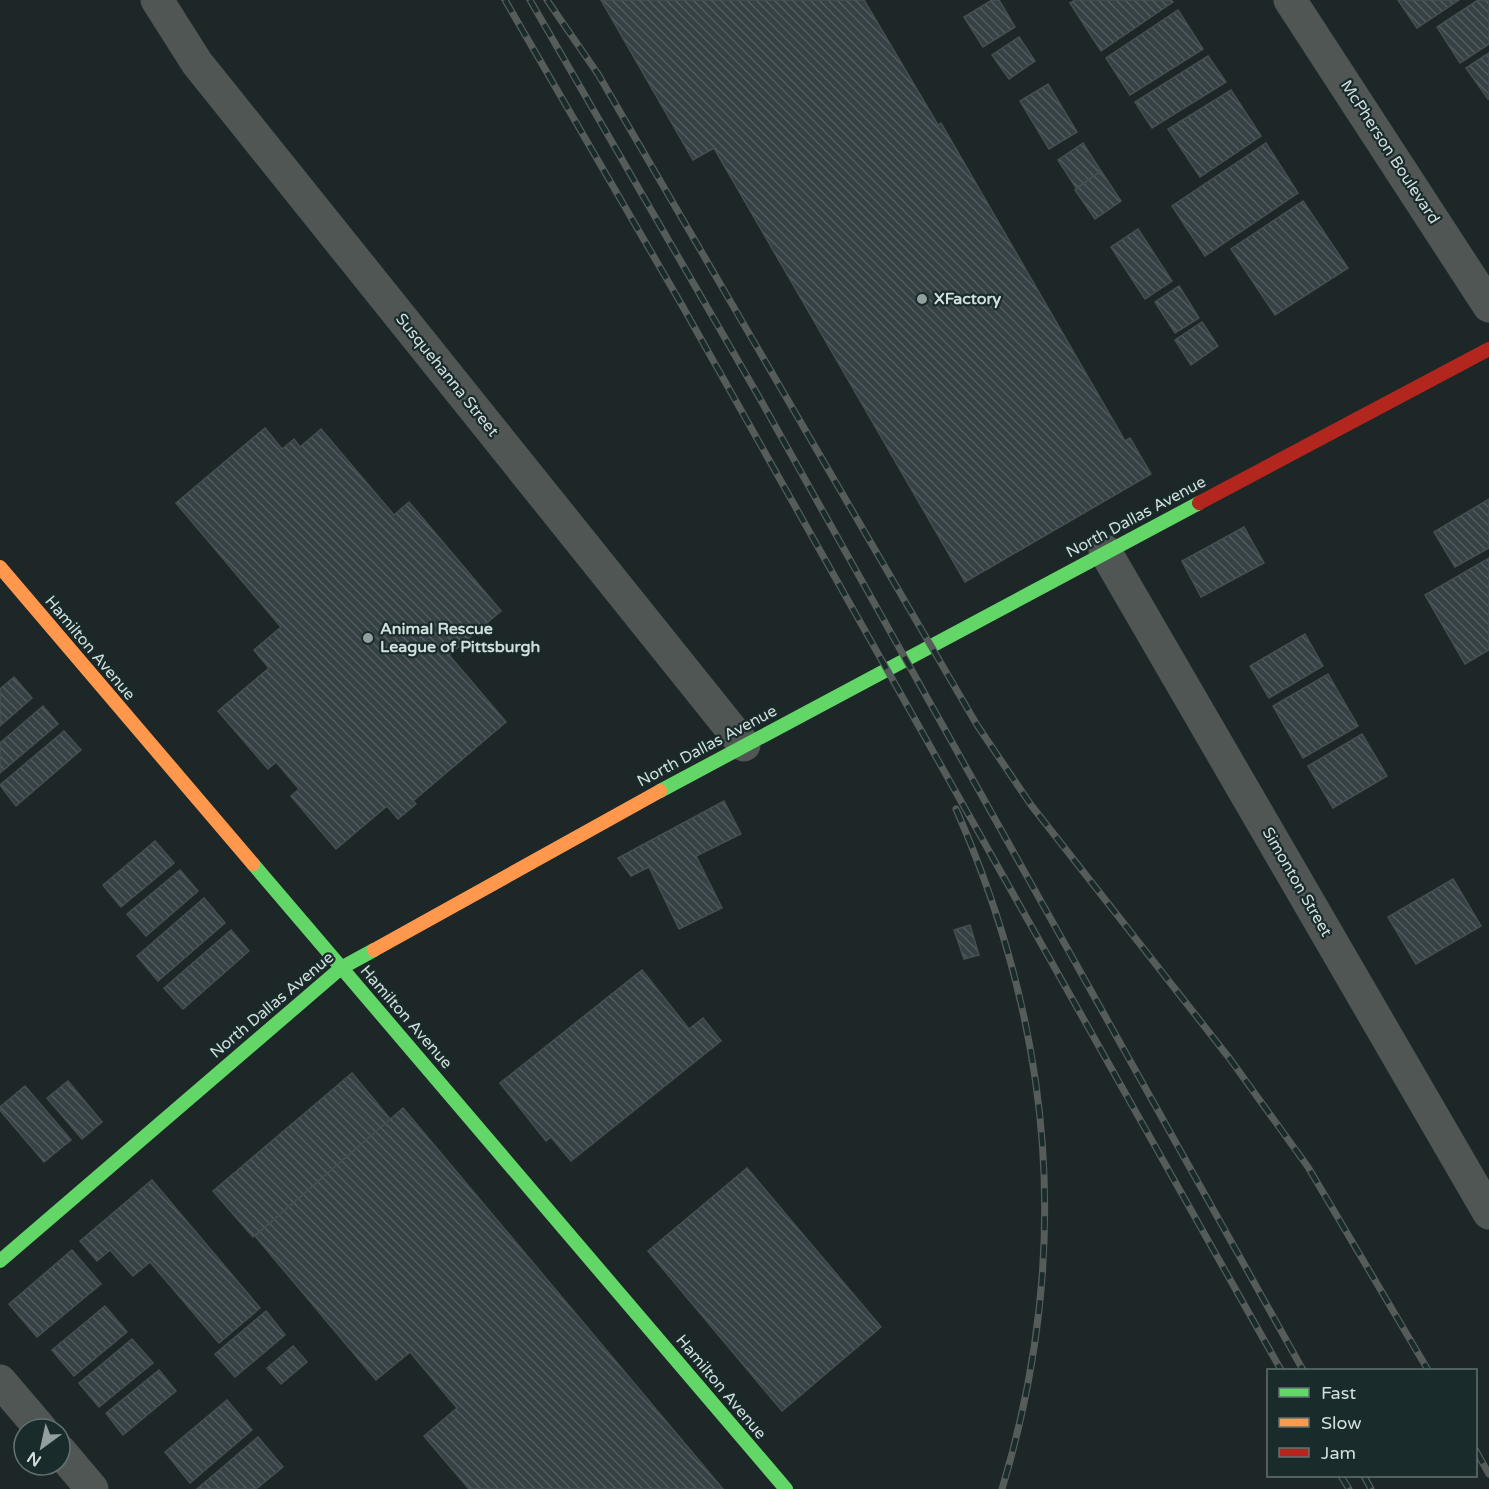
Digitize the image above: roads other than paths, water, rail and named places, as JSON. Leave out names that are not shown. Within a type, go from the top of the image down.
[{"type":"main road","name":"North Dallas Avenue","points":[[0,1261],[341,968],[744,745],[1105,551],[1489,349]]},
{"type":"main road","name":"Hamilton Avenue","points":[[0,567],[786,1489]]},
{"type":"street","name":"Susquehanna Street","points":[[157,0],[197,63],[744,745]]},
{"type":"street","name":"McPherson Boulevard","points":[[1290,0],[1489,306]]},
{"type":"street","name":"Simonton Street","points":[[1105,551],[1489,1213]]},
{"type":"street","points":[[0,1381],[31,1417]]},
{"type":"street","points":[[72,1465],[93,1489]]},
{"type":"railway","points":[[505,0],[683,307],[1280,1369]]},
{"type":"railway","points":[[530,0],[759,397],[1302,1369]]},
{"type":"railway","points":[[547,0],[598,74],[977,725],[1031,805],[1230,1059],[1308,1167],[1427,1369]]},
{"type":"railway","points":[[956,809],[989,893],[1015,977],[1032,1060],[1042,1145],[1044,1229],[1039,1315],[1024,1401],[1002,1489]]},
{"type":"railway","points":[[1477,1453],[1489,1474]]},
{"type":"railway","points":[[1342,1477],[1349,1489]]},
{"type":"railway","points":[[1365,1477],[1371,1489]]},
{"type":"place","name":"XFactory","points":[[922,299]]},
{"type":"place","name":"Animal Rescue League of Pittsburgh","points":[[368,638]]}]
